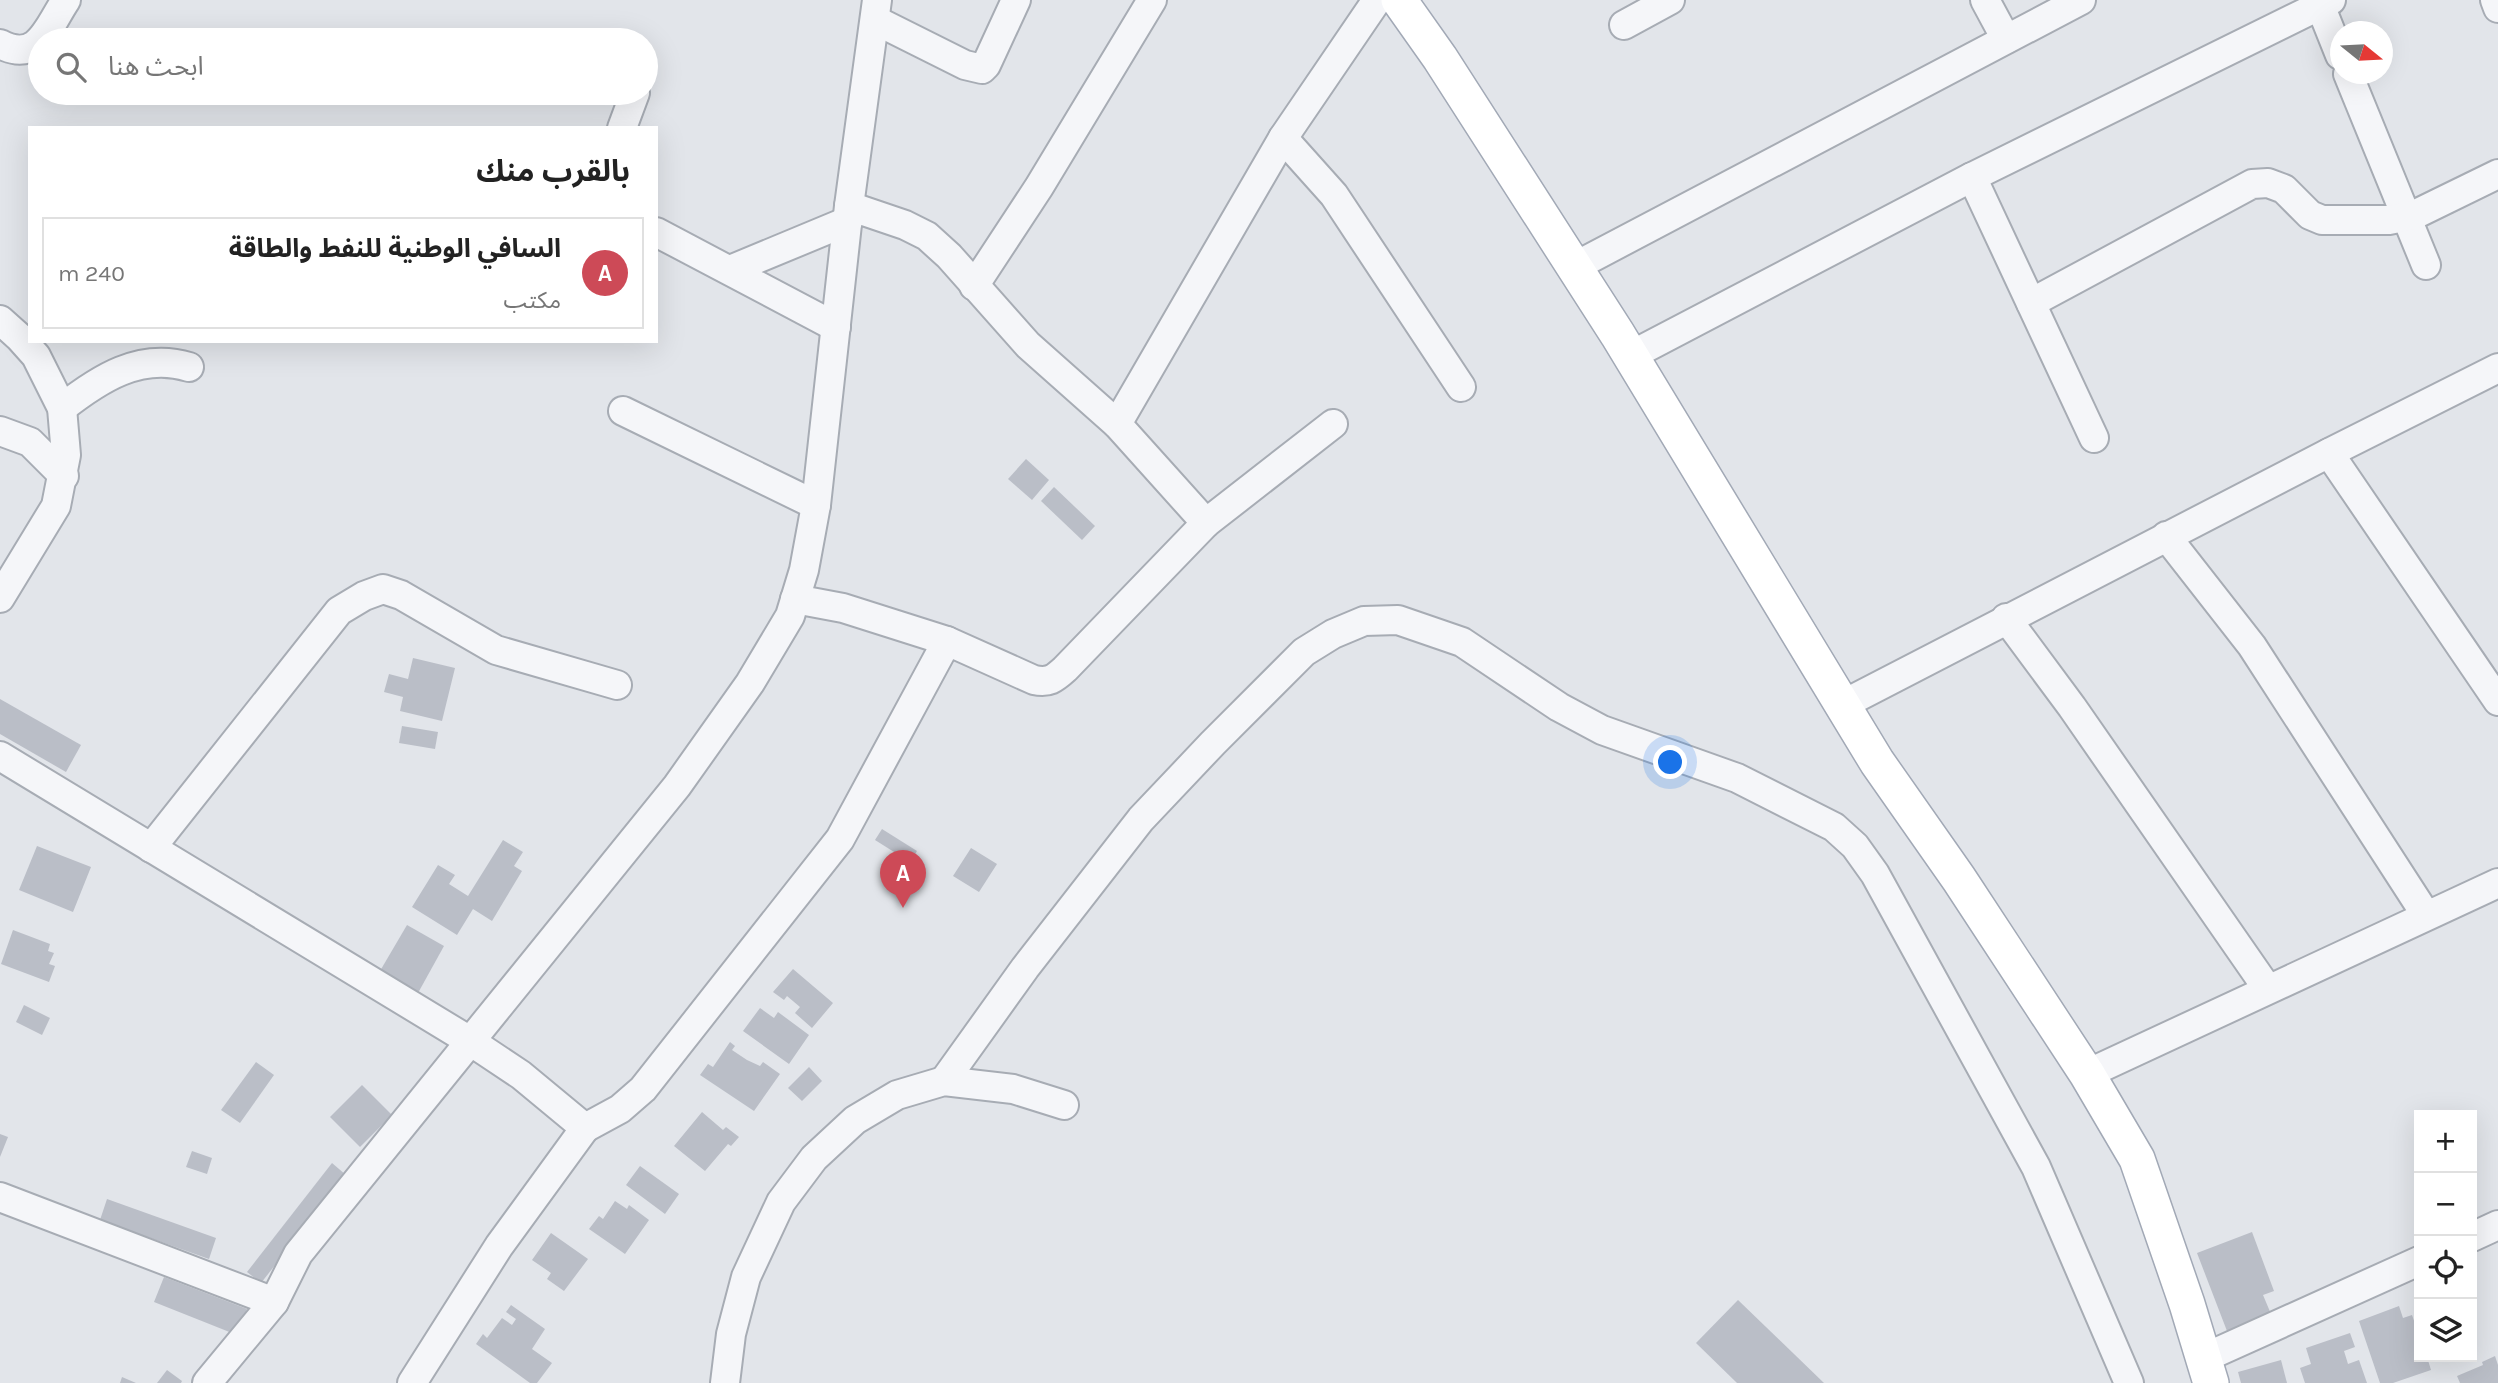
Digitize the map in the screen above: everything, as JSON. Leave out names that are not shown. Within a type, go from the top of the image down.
[{"type":"main road","points":[[1399,0],[1440,58],[1630,356],[1877,762],[1959,879],[2087,1074],[2137,1159],[2208,1371]]},
{"type":"street","points":[[47,28],[66,0]]},
{"type":"street","points":[[993,0],[998,38]]},
{"type":"street","points":[[207,1383],[274,1302],[298,1254],[677,786],[750,682],[790,616],[804,570],[816,505],[848,213],[876,10],[977,69],[982,69],[1016,0]]},
{"type":"street","points":[[974,286],[1039,187],[1152,0]]},
{"type":"street","points":[[1117,424],[1283,138],[1377,0]]},
{"type":"street","points":[[1624,25],[1670,0]]},
{"type":"street","points":[[1985,0],[2006,39]]},
{"type":"street","points":[[1574,267],[2081,0]]},
{"type":"street","points":[[2495,0],[2498,8]]},
{"type":"street","points":[[1630,356],[1972,177],[2325,2],[2330,21]]},
{"type":"street","points":[[0,44],[10,49],[28,49]]},
{"type":"street","points":[[2352,84],[2426,265]]},
{"type":"street","points":[[623,126],[631,105]]},
{"type":"street","points":[[1283,138],[1334,195],[1461,387]]},
{"type":"street","points":[[2031,303],[2252,184],[2268,183],[2284,189],[2310,215],[2322,220],[2379,220],[2406,217],[2498,174]]},
{"type":"street","points":[[1972,177],[2094,438]]},
{"type":"street","points":[[730,270],[848,213],[905,225],[927,236],[949,256],[1028,345],[1117,424],[1206,523]]},
{"type":"street","points":[[658,233],[836,327]]},
{"type":"street","points":[[0,320],[36,356],[62,408],[66,455],[56,506],[0,598]]},
{"type":"street","points":[[62,408],[98,381],[141,364],[170,361],[189,367]]},
{"type":"street","points":[[1842,705],[2006,618],[2498,368]]},
{"type":"street","points":[[623,411],[816,505]]},
{"type":"street","points":[[795,599],[843,608],[947,641],[1034,680],[1046,682],[1054,679],[1206,523],[1333,424]]},
{"type":"street","points":[[0,431],[30,442],[64,476]]},
{"type":"street","points":[[2329,453],[2498,701]]},
{"type":"street","points":[[2166,536],[2252,646],[2427,915]]},
{"type":"street","points":[[151,848],[339,611],[374,592],[383,589],[401,595],[496,650],[617,685]]},
{"type":"street","points":[[2006,618],[2072,707],[2267,988]]},
{"type":"street","points":[[944,1081],[1025,968],[1141,819],[1213,743],[1304,652],[1333,634],[1364,621],[1398,620],[1462,642],[1559,707],[1602,730],[1737,778],[1834,827],[1855,846],[1875,874],[2036,1167],[2129,1383]]},
{"type":"street","points":[[412,1383],[499,1246],[585,1128],[620,1109],[643,1089],[840,839],[947,641]]},
{"type":"street","points":[[0,756],[470,1041],[521,1075],[585,1128]]},
{"type":"street","points":[[2087,1074],[2267,988],[2498,883]]},
{"type":"street","points":[[725,1383],[731,1334],[747,1277],[781,1202],[814,1158],[855,1120],[897,1095],[944,1081],[1013,1089],[1064,1105]]},
{"type":"street","points":[[0,1197],[274,1302]]},
{"type":"street","points":[[2474,1236],[2498,1225]]},
{"type":"street","points":[[2208,1371],[2414,1264]]},
{"type":"building","points":[[1026,459],[1049,480],[1032,500],[1008,479]]},
{"type":"building","points":[[1054,487],[1095,526],[1082,540],[1041,501]]},
{"type":"building","points":[[413,658],[455,668],[442,721],[400,711],[403,697],[384,692],[389,674],[408,679]]},
{"type":"building","points":[[0,699],[81,745],[66,772],[0,734]]},
{"type":"building","points":[[402,726],[438,732],[435,749],[399,743]]},
{"type":"building","points":[[882,829],[917,851],[910,862],[875,840]]},
{"type":"building","points":[[503,840],[523,852],[514,866],[522,871],[492,921],[473,909],[457,935],[412,907],[438,865],[455,875],[449,884],[468,896]]},
{"type":"building","points":[[37,846],[91,867],[73,912],[19,890]]},
{"type":"building","points":[[971,848],[997,864],[979,892],[953,876]]},
{"type":"building","points":[[407,925],[444,946],[418,993],[380,971]]},
{"type":"building","points":[[13,930],[50,944],[48,951],[54,953],[49,964],[55,966],[49,982],[1,964]]},
{"type":"building","points":[[793,969],[833,1003],[812,1028],[795,1013],[800,1007],[787,996],[784,1000],[773,992]]},
{"type":"building","points":[[24,1005],[50,1018],[42,1035],[16,1022]]},
{"type":"building","points":[[760,1008],[774,1018],[778,1012],[809,1035],[789,1064],[743,1031]]},
{"type":"building","points":[[730,1042],[735,1046],[732,1050],[747,1060],[760,1066],[763,1062],[780,1074],[754,1111],[700,1075],[708,1064],[713,1067]]},
{"type":"building","points":[[256,1062],[274,1075],[240,1123],[221,1110]]},
{"type":"building","points":[[809,1067],[822,1081],[802,1101],[788,1088]]},
{"type":"building","points":[[362,1085],[392,1115],[360,1147],[330,1117]]},
{"type":"building","points":[[702,1112],[723,1130],[726,1127],[739,1137],[731,1146],[728,1144],[705,1171],[674,1146]]},
{"type":"building","points":[[0,1134],[8,1137],[0,1157]]},
{"type":"building","points":[[192,1151],[212,1158],[207,1174],[186,1167]]},
{"type":"building","points":[[332,1163],[346,1175],[261,1283],[247,1272]]},
{"type":"building","points":[[640,1166],[679,1194],[665,1214],[626,1185]]},
{"type":"building","points":[[107,1199],[216,1238],[209,1259],[100,1220]]},
{"type":"building","points":[[615,1201],[627,1209],[629,1205],[649,1220],[625,1254],[589,1229],[599,1216],[603,1219]]},
{"type":"building","points":[[2252,1232],[2274,1291],[2263,1295],[2271,1314],[2227,1331],[2197,1253]]},
{"type":"building","points":[[551,1233],[588,1259],[564,1291],[547,1279],[551,1273],[532,1260]]},
{"type":"building","points":[[164,1277],[247,1309],[237,1335],[154,1302]]},
{"type":"building","points":[[1738,1300],[1824,1383],[1737,1383],[1696,1343]]},
{"type":"building","points":[[511,1305],[545,1329],[532,1349],[552,1363],[537,1383],[530,1383],[476,1344],[483,1334],[487,1338],[502,1318],[512,1325],[516,1319],[506,1312]]},
{"type":"building","points":[[2399,1306],[2403,1318],[2412,1315],[2414,1321],[2414,1362],[2429,1362],[2431,1370],[2393,1383],[2380,1383],[2359,1321]]},
{"type":"building","points":[[2350,1333],[2355,1347],[2344,1351],[2348,1364],[2359,1360],[2367,1383],[2305,1383],[2300,1368],[2311,1364],[2306,1348]]},
{"type":"building","points":[[2495,1356],[2498,1383],[2460,1383],[2457,1376],[2483,1365],[2482,1362]]},
{"type":"building","points":[[2281,1360],[2287,1383],[2241,1383],[2238,1372]]},
{"type":"building","points":[[167,1370],[182,1381],[181,1383],[157,1383]]},
{"type":"building","points":[[122,1377],[136,1383],[120,1383]]},
{"type":"place","name":"السافي الوطنية للنفط والطاقة","points":[[903,908]]}]
